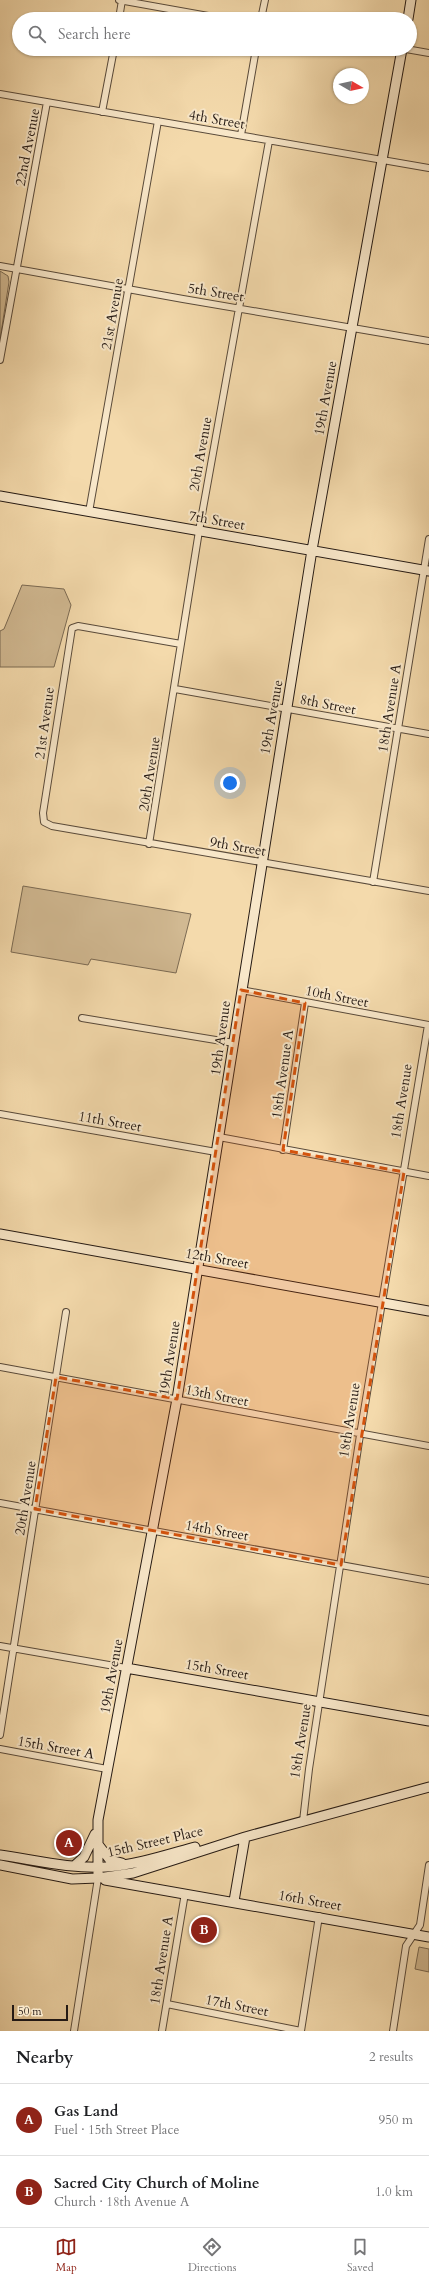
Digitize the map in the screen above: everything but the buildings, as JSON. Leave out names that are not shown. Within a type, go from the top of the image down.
[{"type":"street","points":[[120,12],[121,0],[187,12]]},
{"type":"street","points":[[262,12],[265,0]]},
{"type":"street","points":[[409,12],[411,0]]},
{"type":"street","points":[[417,51],[429,53]]},
{"type":"street","points":[[102,112],[113,56]]},
{"type":"street","points":[[241,135],[255,56]]},
{"type":"street","name":"19th Avenue","points":[[74,2031],[98,1878],[97,1829],[177,1399],[312,550],[401,56]]},
{"type":"street","name":"4th Street","points":[[0,94],[429,168]]},
{"type":"street","name":"22nd Avenue","points":[[0,360],[47,102]]},
{"type":"street","name":"21st Avenue","points":[[89,512],[158,121]]},
{"type":"street","name":"20th Avenue","points":[[150,844],[199,531],[269,141]]},
{"type":"street","name":"5th Street","points":[[0,266],[429,340]]},
{"type":"street","name":"7th Street","points":[[0,496],[426,570]]},
{"type":"street","name":"18th Avenue A","points":[[373,882],[426,570],[429,539]]},
{"type":"street","name":"21st Avenue","points":[[44,822],[43,813],[72,628],[78,626],[181,644]]},
{"type":"street","name":"8th Street","points":[[175,689],[429,734]]},
{"type":"street","name":"9th Street","points":[[44,822],[52,826],[150,844],[429,891]]},
{"type":"street","name":"10th Street","points":[[241,990],[428,1025]]},
{"type":"street","name":"18th Avenue A","points":[[283,1150],[305,1003]]},
{"type":"street","points":[[82,1018],[234,1043]]},
{"type":"street","name":"18th Avenue","points":[[303,1821],[360,1434],[428,1025]]},
{"type":"street","name":"11th Street","points":[[0,1114],[216,1152]]},
{"type":"street","points":[[218,1137],[429,1176]]},
{"type":"street","name":"12th Street","points":[[0,1234],[197,1268],[429,1311]]},
{"type":"street","name":"20th Avenue","points":[[0,1735],[66,1312]]},
{"type":"street","name":"13th Street","points":[[0,1367],[429,1446]]},
{"type":"street","name":"14th Street","points":[[0,1503],[429,1580]]},
{"type":"street","name":"15th Street","points":[[0,1646],[429,1721]]},
{"type":"street","name":"15th Street A","points":[[0,1749],[107,1769]]},
{"type":"street","name":"15th Street Place","points":[[98,1878],[152,1868],[245,1837],[429,1787]]},
{"type":"street","points":[[74,1866],[84,1857],[97,1829]]},
{"type":"street","name":"15th Street Place","points":[[0,1855],[74,1866],[98,1867],[128,1864],[231,1837],[245,1837]]},
{"type":"street","points":[[234,1901],[245,1837]]},
{"type":"street","points":[[97,1843],[110,1860],[128,1864]]},
{"type":"street","points":[[0,1865],[59,1878],[98,1878]]},
{"type":"street","points":[[393,2031],[406,1946],[420,1925],[429,1865]]},
{"type":"street","name":"16th Street","points":[[98,1878],[319,1916],[429,1937]]},
{"type":"street","name":"18th Avenue A","points":[[162,2031],[185,1893]]},
{"type":"street","points":[[301,2031],[319,1916]]},
{"type":"street","name":"17th Street","points":[[167,2004],[301,2031]]},
{"type":"highlighted area","points":[[241,990],[305,1003],[283,1150],[404,1172],[341,1565],[35,1509],[56,1377],[177,1399]]},
{"type":"shaded area","points":[[0,271],[8,276],[9,282],[0,339]]},
{"type":"shaded area","points":[[22,585],[64,589],[71,605],[54,667],[0,667],[0,631],[4,629]]},
{"type":"shaded area","points":[[23,886],[191,914],[176,973],[91,959],[88,965],[11,952]]},
{"type":"shaded area","points":[[419,1947],[429,1949],[429,1972],[415,1969]]},
{"type":"place","name":"Gas Land","points":[[69,1843]]},
{"type":"place","name":"Sacred City Church of Moline","points":[[204,1930]]}]
